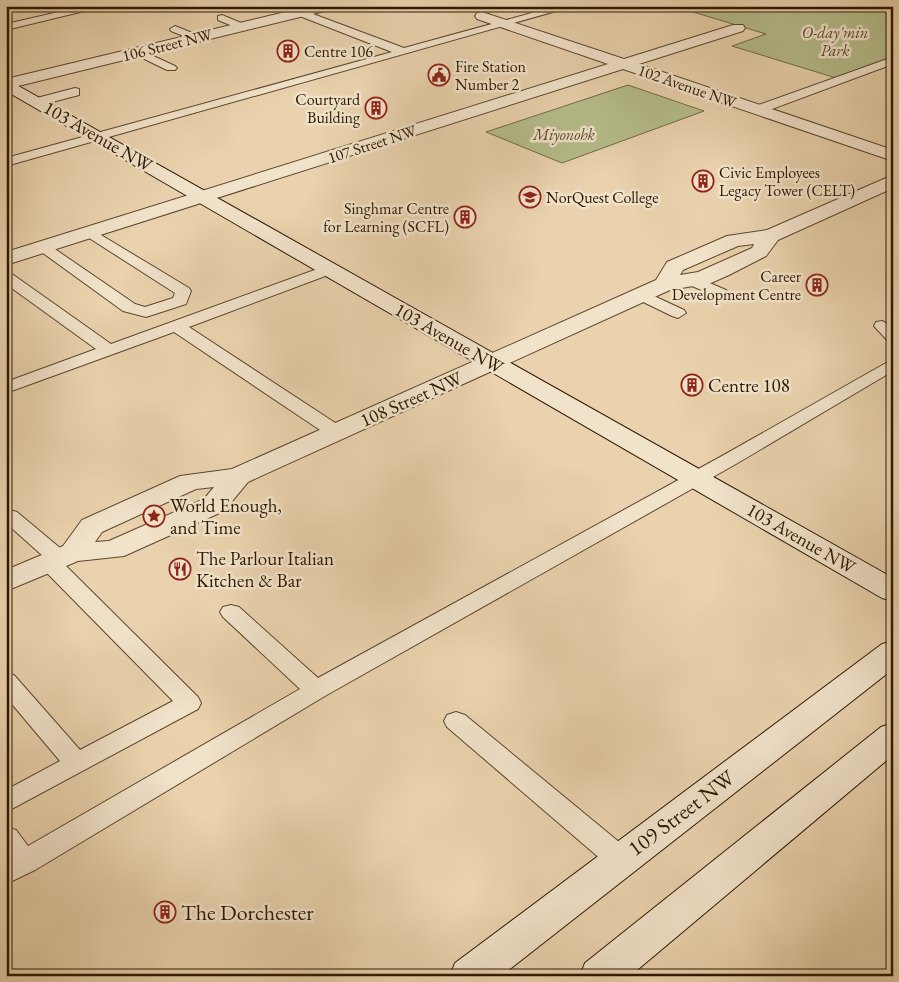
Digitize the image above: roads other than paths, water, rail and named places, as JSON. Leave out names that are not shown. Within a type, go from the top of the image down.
[{"type":"street","name":"106 Street NW","points":[[6,84],[328,6]]},
{"type":"street","name":"102 Avenue NW","points":[[482,16],[893,156]]},
{"type":"street","name":"107 Street NW","points":[[6,259],[738,28]]},
{"type":"street","name":"103 Avenue NW","points":[[6,84],[491,362],[697,477],[893,591]]},
{"type":"street","name":"108 Street NW","points":[[665,284],[674,266],[734,240],[771,236],[893,181]]},
{"type":"street","name":"108 Street NW","points":[[6,581],[60,557],[114,550],[214,505],[238,476],[665,284],[704,278],[759,252],[771,236]]},
{"type":"street","name":"109 Street NW","points":[[470,976],[893,652]]},
{"type":"street","points":[[600,976],[893,736]]},
{"type":"lane","points":[[6,26],[100,6]]},
{"type":"lane","points":[[6,162],[569,6]]},
{"type":"lane","points":[[301,13],[403,52]]},
{"type":"lane","points":[[222,18],[242,27]]},
{"type":"lane","points":[[175,29],[196,38]]},
{"type":"lane","points":[[138,52],[171,68]]},
{"type":"lane","points":[[757,110],[798,99],[885,65]]},
{"type":"lane","points":[[37,102],[75,92]]},
{"type":"lane","points":[[44,248],[129,308],[146,312],[180,301],[183,291],[91,233]]},
{"type":"lane","points":[[6,388],[331,270]]},
{"type":"lane","points":[[6,277],[109,350]]},
{"type":"lane","points":[[691,280],[720,294]]},
{"type":"lane","points":[[641,295],[678,313]]},
{"type":"lane","points":[[176,326],[336,432]]},
{"type":"lane","points":[[6,838],[15,868],[316,690],[697,477],[845,392],[884,366]]},
{"type":"lane","points":[[6,802],[189,702],[60,557],[8,515]]},
{"type":"lane","points":[[231,612],[316,690]]},
{"type":"lane","points":[[6,681],[77,764]]},
{"type":"lane","points":[[456,721],[620,860]]},
{"type":"place","name":"Centre 106","points":[[288,51]]},
{"type":"place","name":"Fire Station Number 2","points":[[439,75]]},
{"type":"place","name":"Courtyard Building","points":[[376,108]]},
{"type":"place","name":"Civic Employees Legacy Tower (CELT)","points":[[703,181]]},
{"type":"place","name":"NorQuest College","points":[[530,197]]},
{"type":"place","name":"Singhmar Centre for Learning (SCFL)","points":[[465,217]]},
{"type":"place","name":"Career Development Centre","points":[[817,285]]},
{"type":"place","name":"Centre 108","points":[[692,385]]},
{"type":"place","name":"World Enough, and Time","points":[[154,516]]},
{"type":"place","name":"The Parlour Italian Kitchen & Bar","points":[[180,569]]},
{"type":"place","name":"The Dorchester","points":[[165,912]]},
{"type":"park label","name":"O-day'min Park","points":[[835,41]]},
{"type":"park label","name":"Miyonohk","points":[[564,134]]}]
